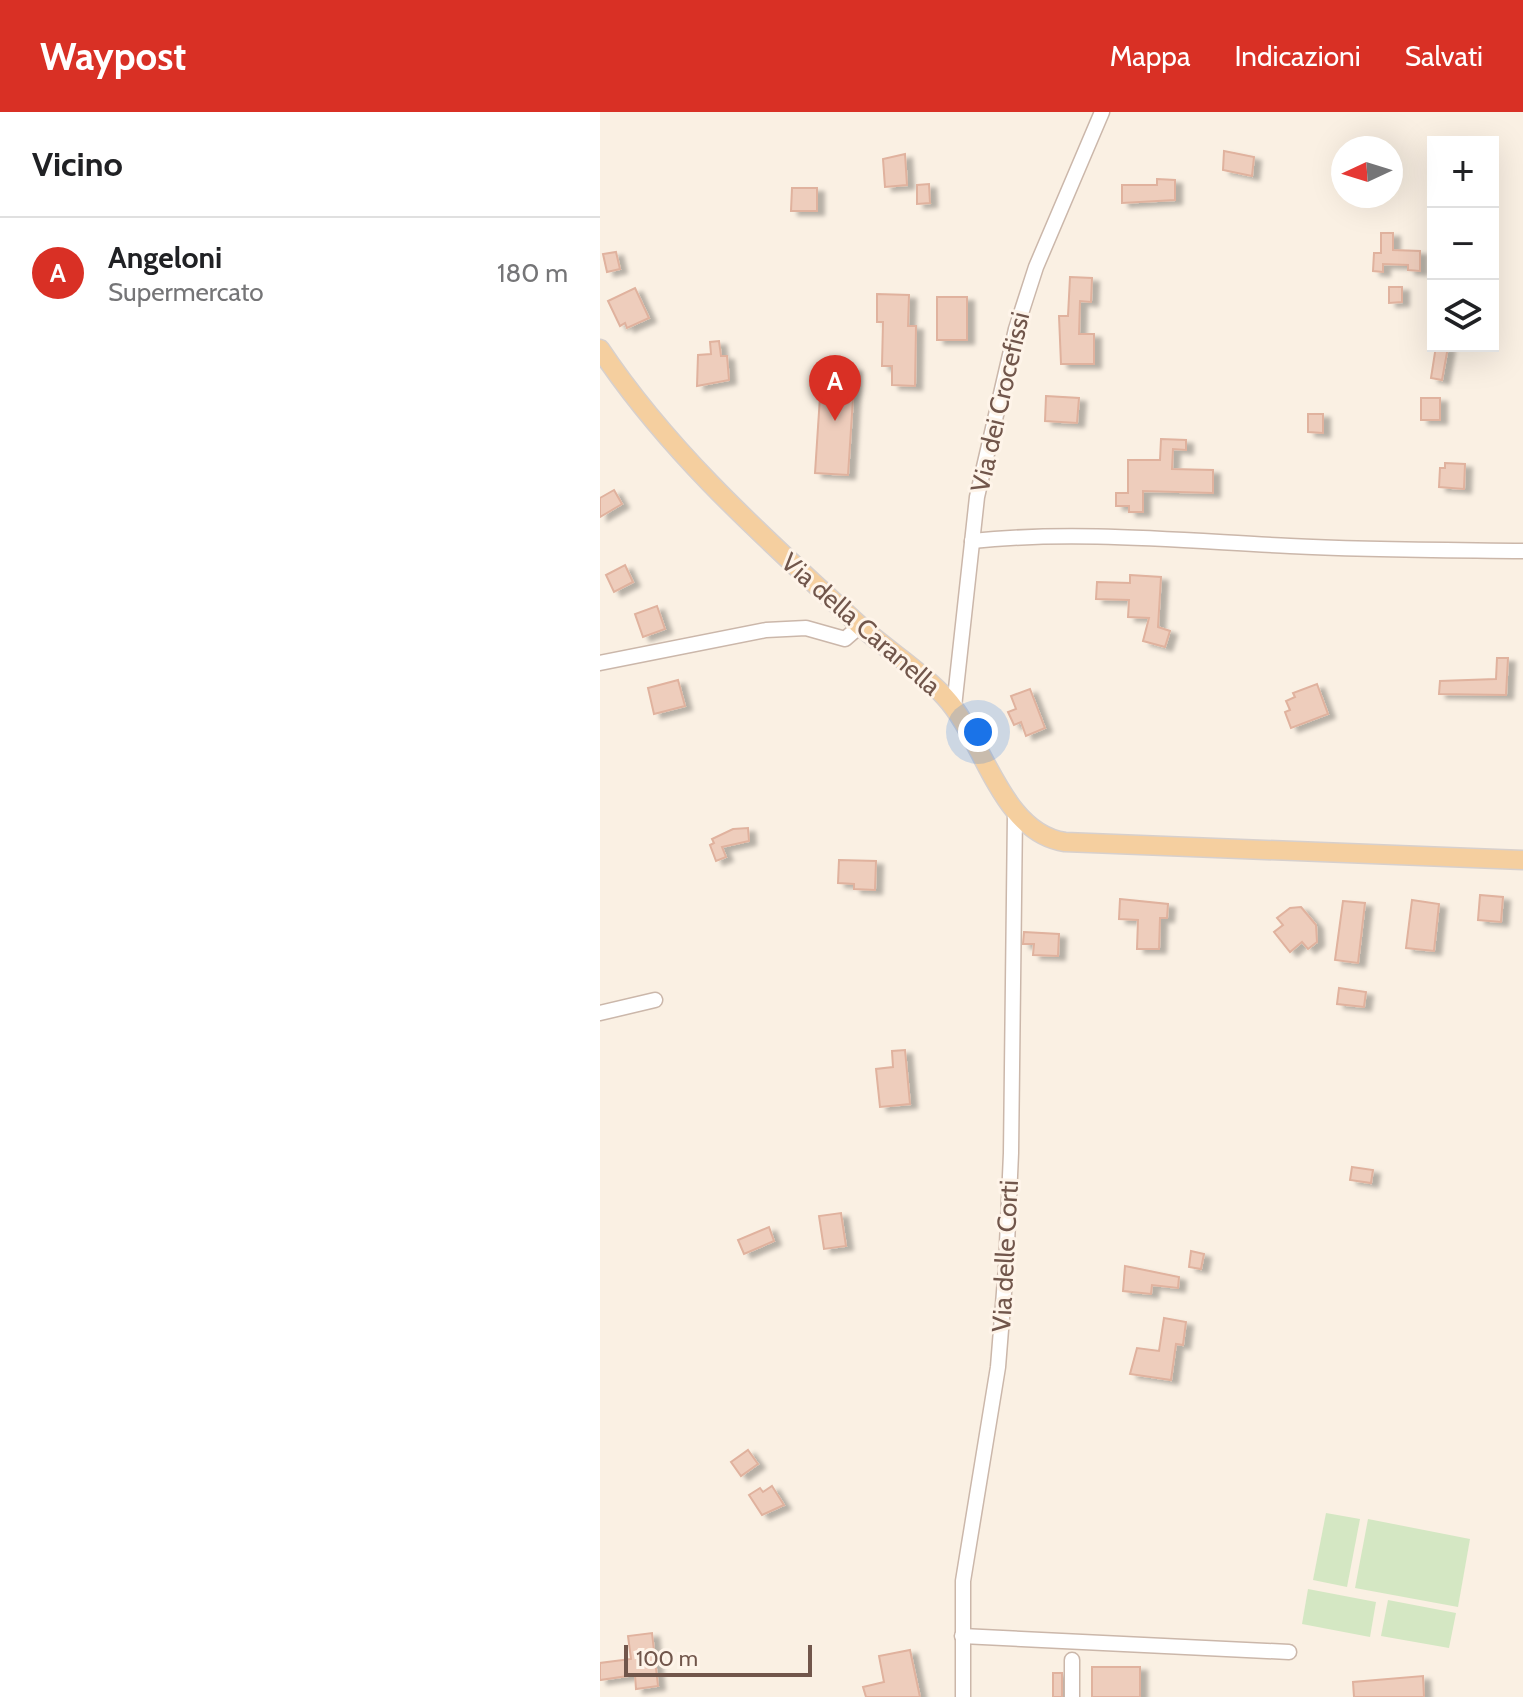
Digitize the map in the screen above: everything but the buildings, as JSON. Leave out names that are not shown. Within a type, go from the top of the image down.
[{"type":"main road","name":"Via della Caranella","points":[[600,349],[644,408],[729,504],[860,626],[931,683],[954,707],[1015,813],[1045,836],[1065,842],[1523,860]]},
{"type":"street","name":"Via dei Crocefissi","points":[[954,707],[982,471],[1020,311],[1102,112]]},
{"type":"street","points":[[972,541],[1011,537],[1175,539],[1330,548],[1523,551]]},
{"type":"street","points":[[600,663],[766,630],[806,628],[845,639],[860,626]]},
{"type":"street","name":"Via delle Corti","points":[[963,1697],[963,1581],[998,1367],[1006,1267],[1011,1153],[1015,813]]},
{"type":"street","points":[[600,1013],[655,1000]]},
{"type":"street","points":[[962,1636],[1289,1652]]},
{"type":"street","points":[[1072,1660],[1072,1697]]},
{"type":"green space","points":[[1326,1513],[1360,1519],[1347,1587],[1313,1580]]},
{"type":"green space","points":[[1368,1519],[1470,1539],[1458,1607],[1355,1588]]},
{"type":"green space","points":[[1308,1589],[1376,1602],[1370,1637],[1302,1624]]},
{"type":"green space","points":[[1388,1600],[1456,1613],[1449,1648],[1381,1636]]},
{"type":"place","name":"Angeloni","points":[[835,421]]}]
